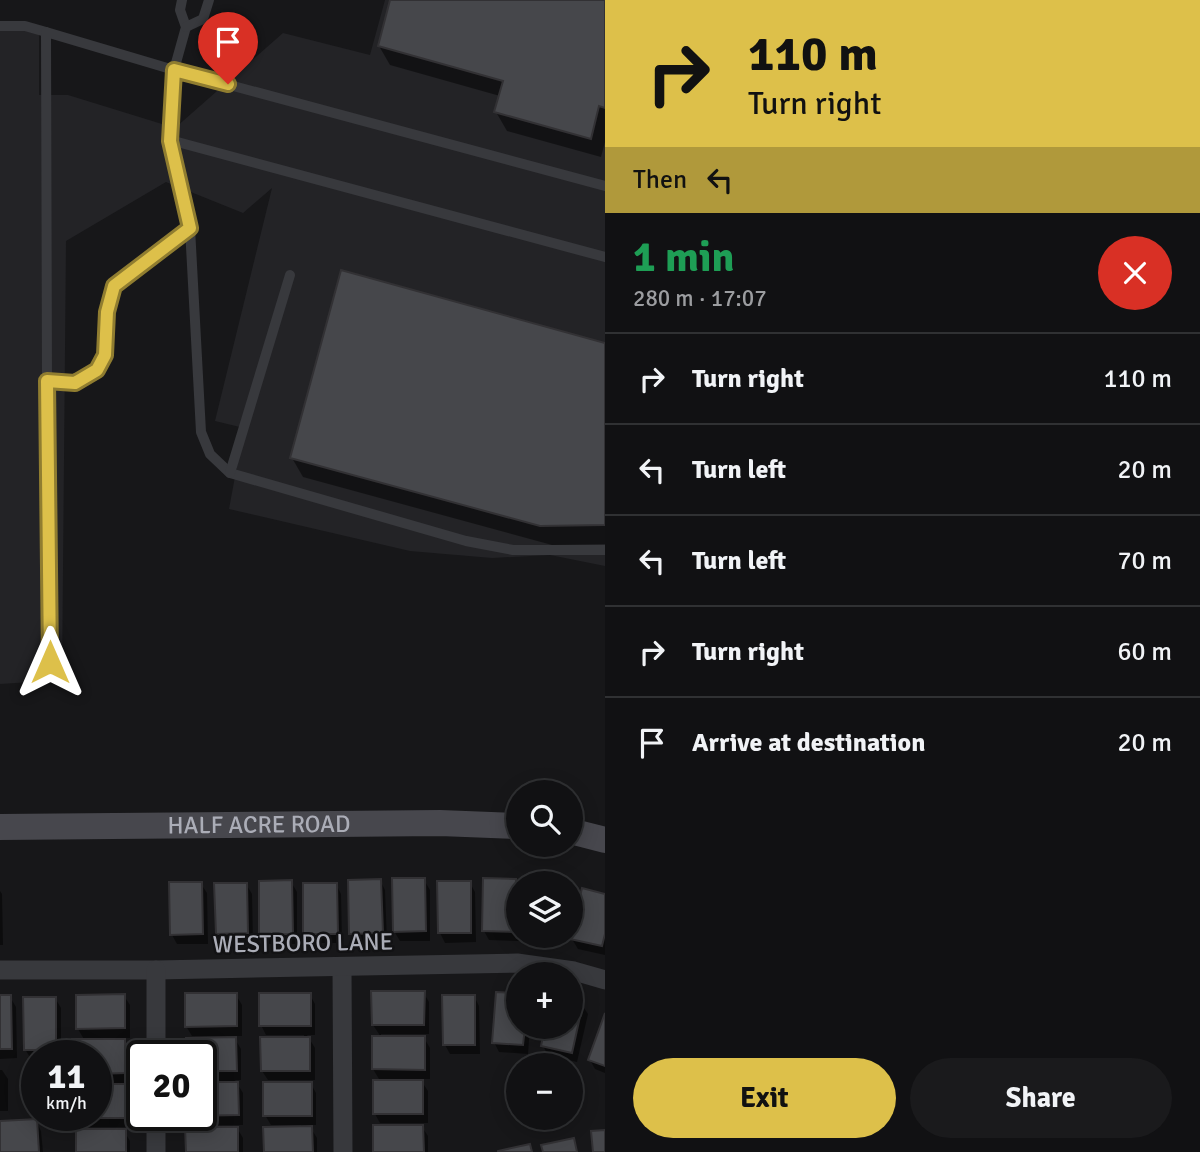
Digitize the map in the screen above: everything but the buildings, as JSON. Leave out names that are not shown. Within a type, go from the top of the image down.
[{"type":"street","name":"HALF ACRE ROAD","points":[[0,827],[414,823],[506,826]]},
{"type":"street","points":[[583,834],[605,839]]},
{"type":"street","name":"WESTBORO LANE","points":[[0,970],[517,964],[575,971],[605,980]]},
{"type":"street","points":[[342,968],[343,1152]]},
{"type":"street","points":[[156,970],[156,1040]]},
{"type":"street","points":[[156,1131],[156,1152]]},
{"type":"lane","points":[[182,0],[180,10],[186,27],[174,70],[170,141],[190,228],[201,432],[211,454],[230,473],[466,541],[513,550],[605,551]]},
{"type":"lane","points":[[186,27],[203,19],[209,0]]},
{"type":"lane","points":[[0,26],[25,26],[174,70],[605,186]]},
{"type":"lane","points":[[46,32],[50,662]]},
{"type":"lane","points":[[170,141],[605,257]]},
{"type":"lane","points":[[47,381],[75,383],[97,370],[105,355],[107,312],[114,286],[190,228]]},
{"type":"lane","points":[[230,473],[290,275]]},
{"type":"shaded area","points":[[385,0],[605,0],[605,566],[550,555],[492,558],[410,551],[229,509],[244,428],[215,421],[272,188],[243,213],[166,182],[66,241],[62,680],[0,684],[0,29],[39,32],[39,95],[68,95],[175,128],[283,33],[370,55]]},
{"type":"route","points":[[50,662],[47,381],[75,383],[97,370],[105,355],[107,312],[114,286],[190,228],[170,141],[174,70],[228,84]]}]
